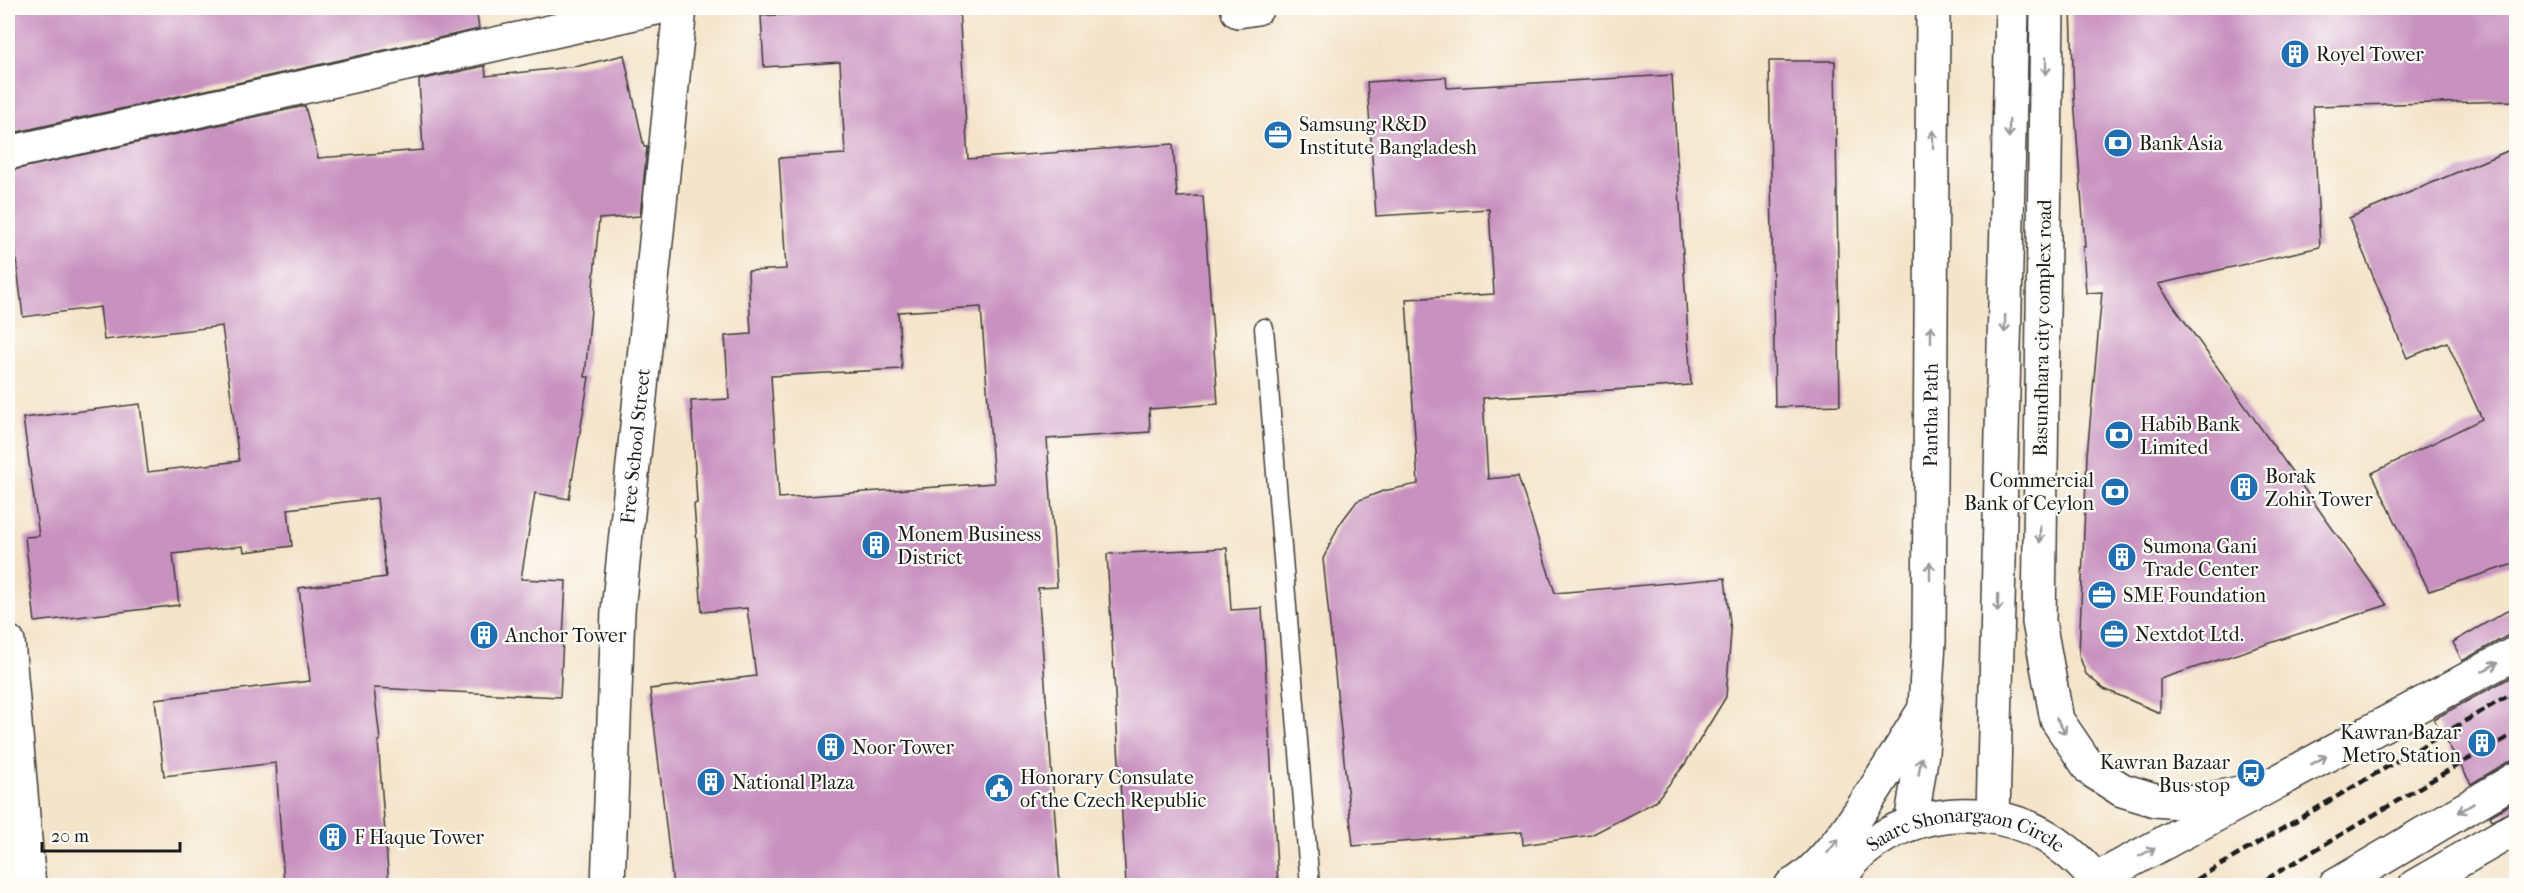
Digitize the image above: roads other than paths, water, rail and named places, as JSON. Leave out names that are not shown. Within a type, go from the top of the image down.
[{"type":"main road","points":[[8,153],[657,8]]},
{"type":"main road","name":"Free School Street","points":[[608,885],[618,611],[680,8]]},
{"type":"main road","name":"Pantha Path","points":[[1911,824],[1922,753],[1929,642],[1934,8]]},
{"type":"main road","points":[[1994,816],[2012,8]]},
{"type":"main road","name":"Basundhara city complex road","points":[[2047,8],[2038,622],[2057,720],[2091,770],[2122,790],[2155,800],[2193,803],[2272,786]]},
{"type":"main road","points":[[8,642],[29,885]]},
{"type":"main road","points":[[2096,883],[2517,653]]},
{"type":"main road","points":[[1791,885],[1801,880],[1817,864],[1853,820],[1925,708]]},
{"type":"main road","points":[[2336,885],[2517,779]]},
{"type":"main road","name":"Saarc Shonargaon Circle","points":[[1834,885],[1855,860],[1881,839],[1911,824],[1952,814],[1994,816],[2032,828],[2067,850],[2096,883]]},
{"type":"main road","points":[[2415,885],[2517,828]]},
{"type":"lane","points":[[1264,328],[1310,885]]},
{"type":"railway","points":[[2185,886],[2516,691]]},
{"type":"railway","points":[[2255,886],[2454,767],[2516,733]]},
{"type":"place","name":"Royel Tower","points":[[2295,54]]},
{"type":"place","name":"Samsung R&D Institute Bangladesh","points":[[1278,135]]},
{"type":"place","name":"Bank Asia","points":[[2118,143]]},
{"type":"place","name":"Habib Bank Limited","points":[[2119,435]]},
{"type":"place","name":"Borak Zohir Tower","points":[[2244,487]]},
{"type":"place","name":"Commercial Bank of Ceylon","points":[[2115,492]]},
{"type":"place","name":"Monem Business District","points":[[876,545]]},
{"type":"place","name":"Sumona Gani Trade Center","points":[[2122,557]]},
{"type":"place","name":"SME Foundation","points":[[2102,595]]},
{"type":"place","name":"Nextdot Ltd.","points":[[2114,634]]},
{"type":"place","name":"Anchor Tower","points":[[484,635]]},
{"type":"place","name":"Kawran Bazar Metro Station","points":[[2482,743]]},
{"type":"place","name":"Noor Tower","points":[[831,747]]},
{"type":"place","name":"Kawran Bazaar Bus stop","points":[[2251,773]]},
{"type":"place","name":"National Plaza","points":[[711,782]]},
{"type":"place","name":"Honorary Consulate of the Czech Republic","points":[[999,788]]},
{"type":"place","name":"F Haque Tower","points":[[333,837]]}]
